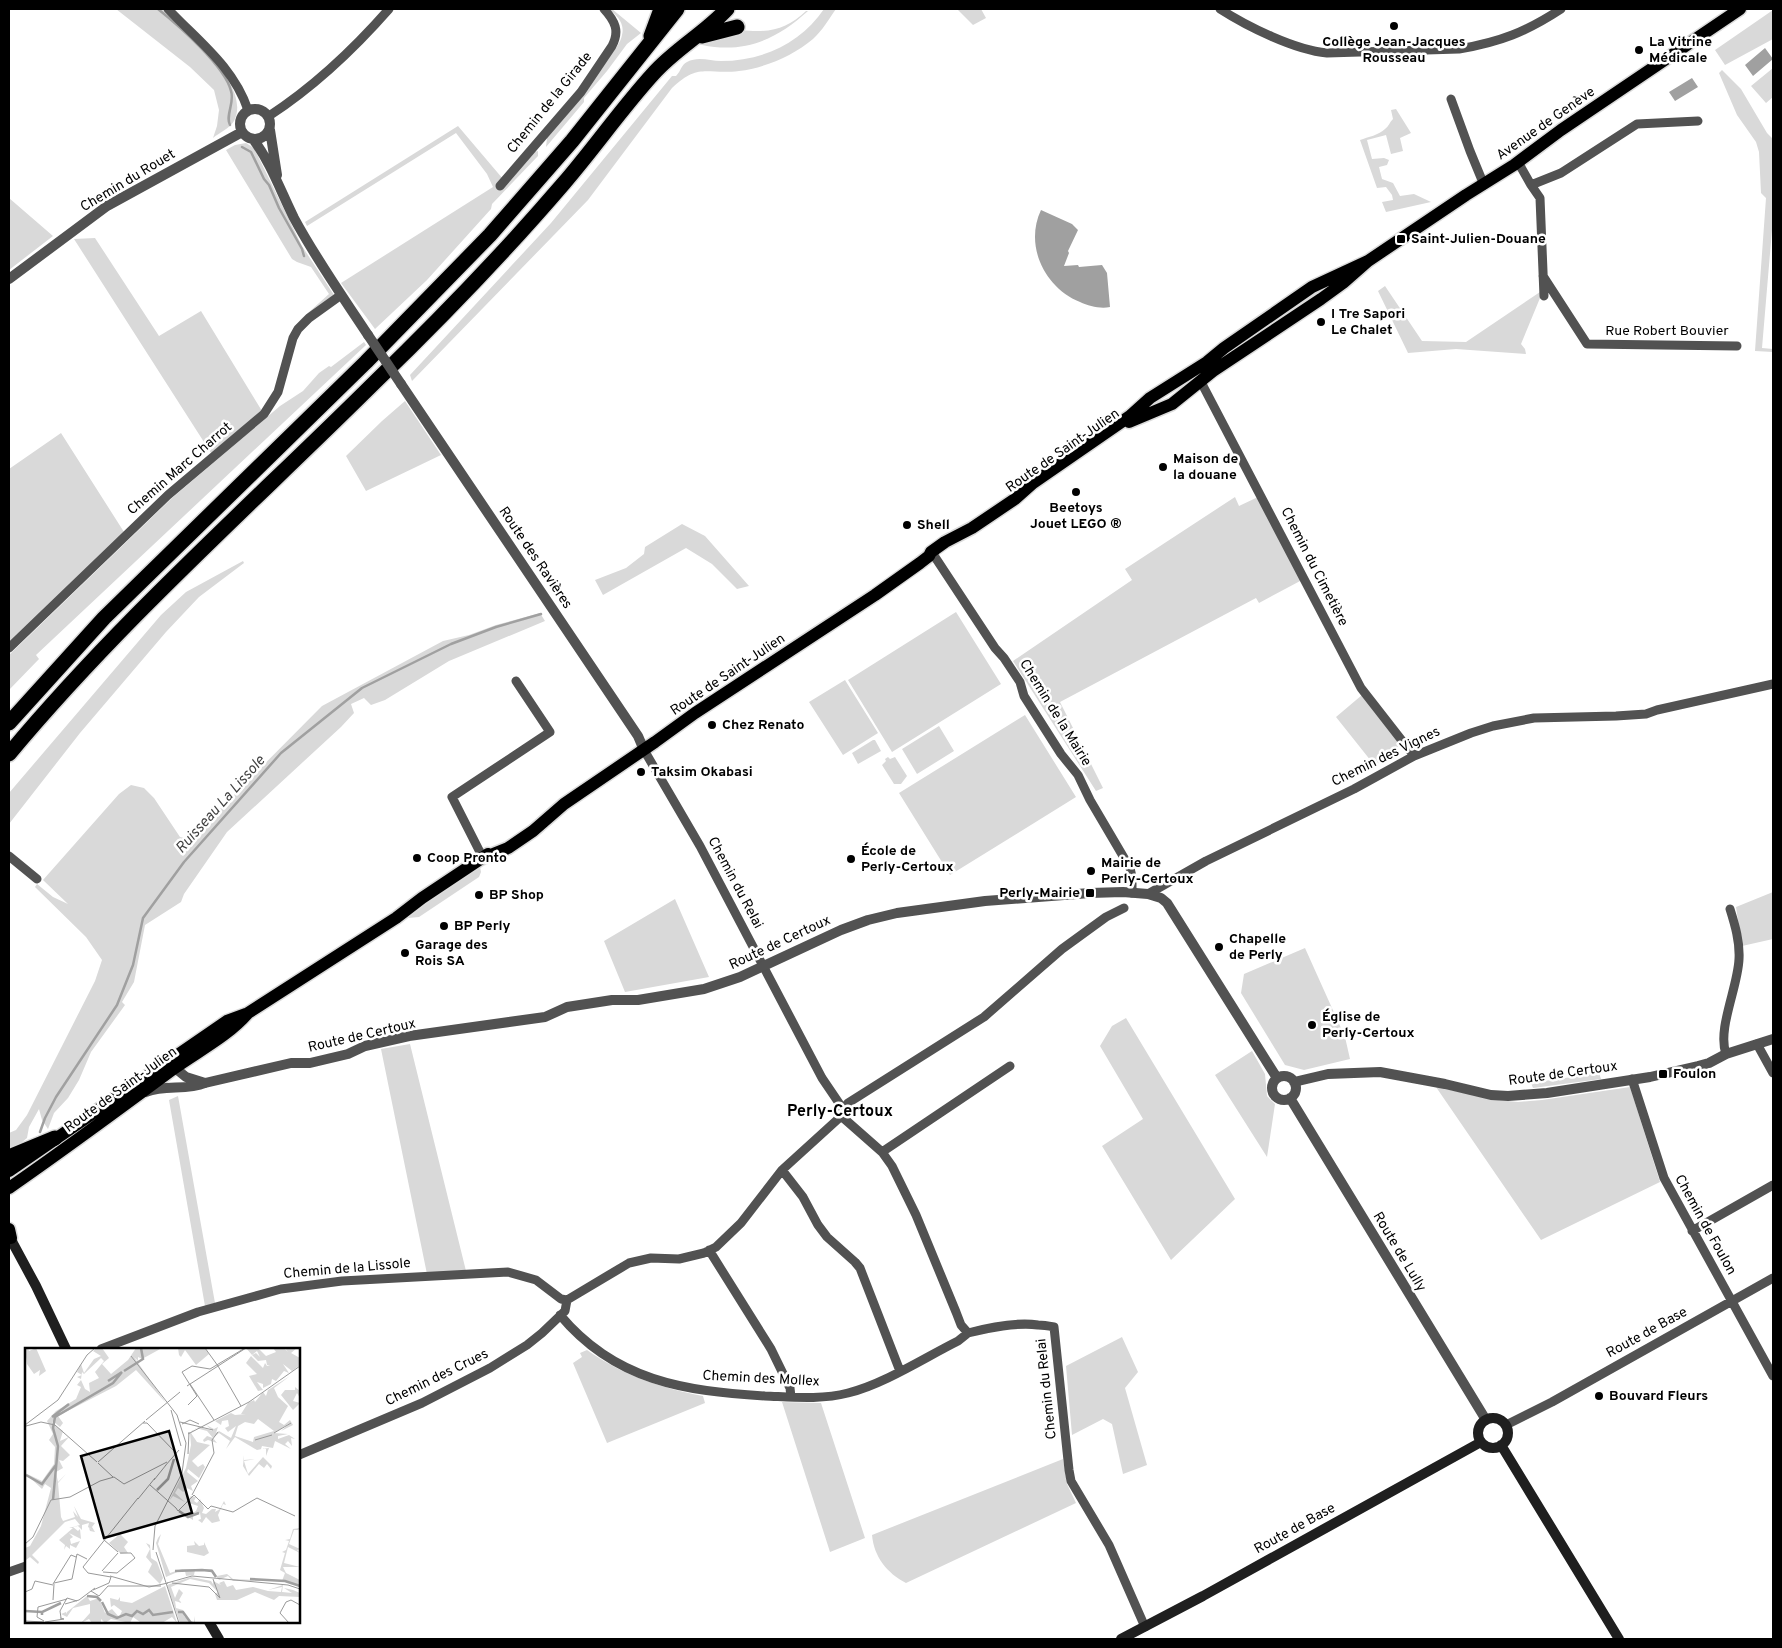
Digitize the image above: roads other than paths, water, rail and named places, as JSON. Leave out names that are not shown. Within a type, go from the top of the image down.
[{"type":"highway","points":[[644,49],[654,29],[660,9]]},
{"type":"highway","points":[[10,720],[110,612],[366,362],[477,249],[566,148],[677,9]]},
{"type":"highway","points":[[9,754],[55,700],[141,610],[372,386],[447,310],[563,184],[652,75],[722,14],[740,9]]},
{"type":"highway","points":[[694,39],[737,26]]},
{"type":"highway","points":[[9,1158],[55,1138]]},
{"type":"main road","name":"Avenue de Genève","points":[[1291,321],[1330,285],[1484,185],[1561,130],[1740,9]]},
{"type":"main road","name":"Avenue de Genève","points":[[1281,308],[1312,287],[1330,285]]},
{"type":"main road","name":"Route de Saint-Julien","points":[[9,1188],[142,1094],[172,1064],[226,1020],[248,1013],[396,918],[530,824],[545,819],[700,709],[1020,500],[1038,483],[1131,421],[1172,404],[1201,382],[1224,348],[1281,308]]},
{"type":"main road","points":[[1268,317],[1276,330]]},
{"type":"main road","name":"Route de Saint-Julien","points":[[932,556],[931,552],[945,542],[972,528],[1018,497],[1033,482],[1130,416],[1150,398],[1248,349],[1291,321]]},
{"type":"main road","name":"Route de Saint-Julien","points":[[9,1171],[55,1138],[172,1064]]},
{"type":"main road","points":[[10,1237],[66,1348]]},
{"type":"main road","points":[[1496,1418],[1506,1425],[1508,1435],[1505,1442],[1501,1445],[1490,1447],[1481,1442],[1478,1432],[1482,1423],[1486,1420],[1496,1418]]},
{"type":"main road","name":"Route de Base","points":[[1121,1639],[1481,1442]]},
{"type":"main road","points":[[1501,1445],[1619,1639]]},
{"type":"main road","points":[[210,1623],[219,1639]]},
{"type":"street","points":[[168,9],[224,66],[240,91],[248,110]]},
{"type":"street","points":[[269,116],[330,70],[389,9]]},
{"type":"street","name":"Chemin de la Girade","points":[[500,186],[581,92],[612,46],[615,40],[616,28],[612,18],[604,9]]},
{"type":"street","points":[[1220,9],[1296,47],[1312,52],[1327,53],[1459,49],[1478,46],[1523,32],[1561,9]]},
{"type":"street","points":[[1451,99],[1484,185]]},
{"type":"street","points":[[279,183],[269,116],[258,108],[248,110],[242,115],[240,121],[242,132],[253,139],[279,183],[294,217],[318,260],[342,295]]},
{"type":"street","points":[[1532,185],[1561,173],[1637,124],[1698,122]]},
{"type":"street","points":[[253,139],[264,137],[270,130]]},
{"type":"street","name":"Chemin du Rouet","points":[[9,279],[107,206],[242,132]]},
{"type":"street","points":[[1518,162],[1540,198],[1544,296]]},
{"type":"street","name":"Rue Robert Bouvier","points":[[1543,276],[1587,344],[1737,346]]},
{"type":"street","name":"Route des Ravières","points":[[342,295],[638,736],[644,750]]},
{"type":"street","name":"Chemin Marc Charrot","points":[[9,648],[168,495],[264,414],[278,392],[293,338],[298,329],[309,318],[342,295]]},
{"type":"street","name":"Chemin du Cimetière","points":[[1201,382],[1361,688],[1414,756]]},
{"type":"street","name":"Chemin de la Mairie","points":[[932,556],[1020,682],[1024,696],[1061,754],[1078,775],[1090,800],[1127,863],[1132,877],[1132,893]]},
{"type":"street","points":[[483,858],[452,797],[550,732],[516,681]]},
{"type":"street","name":"Chemin des Vignes","points":[[1148,894],[1206,861],[1354,789],[1414,756],[1471,733],[1510,722],[1548,717],[1646,714],[1773,684]]},
{"type":"street","name":"Chemin du Relai","points":[[644,750],[700,846],[822,1078],[842,1112],[882,1152],[892,1166],[916,1215],[961,1325],[968,1333],[987,1328],[1037,1324],[1054,1327],[1069,1470],[1072,1481],[1077,1493],[1110,1545],[1145,1627]]},
{"type":"street","points":[[9,856],[37,879]]},
{"type":"street","name":"Route de Certoux","points":[[142,1094],[156,1088],[193,1087],[290,1063],[310,1063],[348,1054],[365,1046],[409,1036],[545,1017],[567,1007],[612,1000],[638,1000],[695,991],[726,983],[841,930],[887,915],[955,904],[1090,893],[1148,894],[1161,898],[1170,906],[1277,1078]]},
{"type":"street","points":[[567,1300],[629,1263],[651,1258],[679,1259],[716,1247],[732,1234],[782,1170],[842,1112],[848,1103],[984,1017],[1062,949],[1106,917],[1124,908]]},
{"type":"street","points":[[1726,1054],[1723,1041],[1739,959],[1737,934],[1730,909]]},
{"type":"street","name":"Route de Certoux","points":[[1294,1082],[1328,1074],[1380,1072],[1499,1096],[1547,1092],[1657,1076],[1709,1063],[1726,1054],[1773,1039]]},
{"type":"street","points":[[1757,1044],[1773,1073]]},
{"type":"street","points":[[172,1064],[186,1077],[205,1083]]},
{"type":"street","points":[[882,1152],[1010,1066]]},
{"type":"street","points":[[1285,1076],[1294,1082],[1295,1092],[1290,1098],[1280,1099],[1273,1094],[1272,1086],[1277,1078],[1285,1076]]},
{"type":"street","name":"Chemin de Foulon","points":[[1632,1079],[1664,1178],[1773,1376]]},
{"type":"street","name":"Route de Lully","points":[[1290,1098],[1486,1420]]},
{"type":"street","points":[[782,1170],[803,1197],[806,1205],[827,1237],[860,1268],[900,1371]]},
{"type":"street","points":[[1692,1231],[1773,1185]]},
{"type":"street","points":[[709,1250],[771,1350],[790,1388],[791,1397]]},
{"type":"street","name":"Chemin de la Lissole","points":[[104,1348],[227,1303],[268,1291],[318,1283],[508,1272],[536,1280],[561,1299],[567,1300]]},
{"type":"street","name":"Route de Base","points":[[1506,1425],[1552,1402],[1773,1278]]},
{"type":"street","name":"Chemin des Crues","points":[[300,1455],[422,1403],[490,1368],[527,1345],[564,1311],[567,1300]]},
{"type":"street","name":"Chemin des Mollex","points":[[560,1315],[576,1334],[591,1347],[614,1362],[682,1388],[737,1395],[812,1398],[847,1394],[870,1386],[900,1371],[958,1341],[968,1333]]},
{"type":"street","points":[[9,1572],[25,1566]]},
{"type":"waterway","points":[[158,9],[211,58],[227,81],[232,95],[229,117],[230,125]]},
{"type":"waterway","points":[[242,147],[251,152],[304,256]]},
{"type":"waterway","name":"Ruisseau La Lissole","points":[[40,1132],[56,1097],[117,1005],[133,965],[143,918],[184,862],[281,753],[362,688],[451,644],[496,627],[541,614]]},
{"type":"place","name":"Collège Jean-Jacques Rousseau","points":[[1394,26]]},
{"type":"place","name":"La Vitrine Médicale","points":[[1639,50]]},
{"type":"place","name":"Saint-Julien-Douane","points":[[1401,239]]},
{"type":"place","name":"I Tre Sapori Le Chalet","points":[[1321,322]]},
{"type":"place","name":"Maison de la douane","points":[[1163,467]]},
{"type":"place","name":"Beetoys Jouet LEGO ®","points":[[1076,492]]},
{"type":"place","name":"Shell","points":[[907,525]]},
{"type":"place","name":"Chez Renato","points":[[712,725]]},
{"type":"place","name":"Taksim Okabasi","points":[[641,772]]},
{"type":"place","name":"Coop Pronto","points":[[417,858]]},
{"type":"place","name":"École de Perly-Certoux","points":[[851,859]]},
{"type":"place","name":"Mairie de Perly-Certoux","points":[[1091,871]]},
{"type":"place","name":"Perly-Mairie","points":[[1090,893]]},
{"type":"place","name":"BP Shop","points":[[479,895]]},
{"type":"place","name":"BP Perly","points":[[444,926]]},
{"type":"place","name":"Chapelle de Perly","points":[[1219,947]]},
{"type":"place","name":"Garage des Rois SA","points":[[405,953]]},
{"type":"place","name":"Église de Perly-Certoux","points":[[1312,1025]]},
{"type":"place","name":"Foulon","points":[[1663,1074]]},
{"type":"place","name":"Bouvard Fleurs","points":[[1599,1396]]},
{"type":"district","name":"Perly-Certoux","points":[[840,1112]]}]
